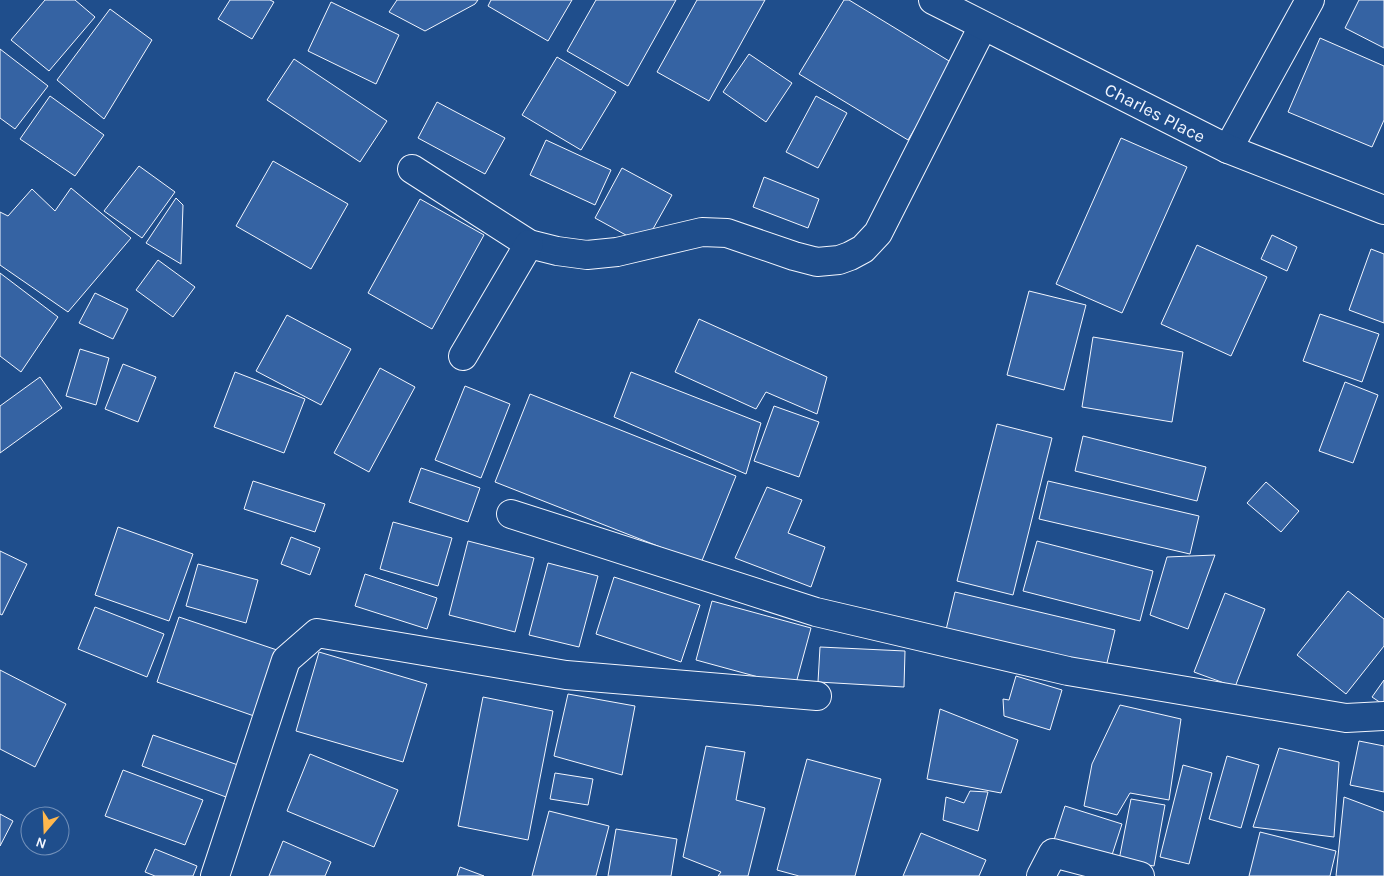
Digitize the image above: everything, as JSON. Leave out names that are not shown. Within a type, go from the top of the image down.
[{"type":"street","name":"Charles Place","points":[[933,0],[1228,149],[1384,210]]},
{"type":"street","points":[[1228,149],[1310,0]]},
{"type":"street","points":[[412,169],[530,244],[587,255],[617,252],[702,232],[710,232],[727,233],[817,262],[839,260],[863,249],[878,233],[983,26]]},
{"type":"street","points":[[463,356],[530,244]]},
{"type":"street","points":[[511,514],[816,612],[1068,671],[1346,718],[1384,716]]},
{"type":"street","points":[[215,876],[286,660],[318,633],[566,675],[817,696]]},
{"type":"street","points":[[1041,876],[1053,853],[1140,876]]},
{"type":"building","points":[[45,0],[75,0],[95,17],[49,71],[11,40]]},
{"type":"building","points":[[230,0],[270,0],[274,2],[252,39],[218,19]]},
{"type":"building","points":[[397,0],[478,0],[475,4],[425,31],[389,12]]},
{"type":"building","points":[[491,0],[572,0],[548,41],[488,6]]},
{"type":"building","points":[[596,0],[676,0],[628,86],[567,51]]},
{"type":"building","points":[[697,0],[765,0],[709,101],[657,72]]},
{"type":"building","points":[[844,0],[849,0],[954,64],[908,140],[799,74]]},
{"type":"building","points":[[1359,0],[1384,0],[1384,48],[1345,28]]},
{"type":"building","points":[[331,2],[399,35],[376,84],[308,51]]},
{"type":"building","points":[[110,9],[152,40],[104,119],[57,80]]},
{"type":"building","points":[[1320,38],[1384,66],[1384,120],[1372,147],[1288,112]]},
{"type":"building","points":[[0,49],[48,86],[15,129],[0,118]]},
{"type":"building","points":[[749,54],[792,83],[766,122],[723,92]]},
{"type":"building","points":[[557,57],[616,92],[581,150],[522,115]]},
{"type":"building","points":[[294,59],[387,121],[360,162],[267,100]]},
{"type":"building","points":[[50,96],[104,135],[75,176],[20,139]]},
{"type":"building","points":[[816,96],[847,113],[818,168],[786,152]]},
{"type":"building","points":[[437,102],[505,138],[485,174],[418,138]]},
{"type":"building","points":[[1121,138],[1187,167],[1122,313],[1056,284]]},
{"type":"building","points":[[546,140],[611,170],[595,205],[530,175]]},
{"type":"building","points":[[273,161],[348,204],[311,269],[236,226]]},
{"type":"building","points":[[139,166],[175,192],[142,238],[104,211]]},
{"type":"building","points":[[622,168],[672,195],[644,245],[595,218]]},
{"type":"building","points":[[764,177],[819,199],[808,228],[753,207]]},
{"type":"building","points":[[71,188],[131,238],[68,312],[0,265],[0,212],[8,216],[32,189],[55,211]]},
{"type":"building","points":[[176,198],[183,205],[181,264],[146,243]]},
{"type":"building","points":[[420,199],[484,235],[432,329],[368,293]]},
{"type":"building","points":[[1272,235],[1297,247],[1287,271],[1261,259]]},
{"type":"building","points":[[1197,245],[1267,277],[1231,356],[1161,324]]},
{"type":"building","points":[[1371,249],[1384,254],[1384,323],[1349,310]]},
{"type":"building","points":[[158,260],[195,287],[173,317],[136,290]]},
{"type":"building","points":[[0,273],[58,317],[21,372],[0,356]]},
{"type":"building","points":[[1029,291],[1086,305],[1064,390],[1007,375]]},
{"type":"building","points":[[95,293],[128,309],[113,339],[79,323]]},
{"type":"building","points":[[1320,314],[1379,334],[1362,382],[1303,361]]},
{"type":"building","points":[[287,315],[351,349],[321,405],[256,371]]},
{"type":"building","points":[[699,319],[827,377],[817,414],[766,392],[756,409],[675,372]]},
{"type":"building","points":[[1093,337],[1183,352],[1172,422],[1082,407]]},
{"type":"building","points":[[80,349],[109,358],[96,405],[66,396]]},
{"type":"building","points":[[123,364],[156,377],[138,422],[105,409]]},
{"type":"building","points":[[380,368],[415,387],[369,472],[334,453]]},
{"type":"building","points":[[235,372],[305,399],[284,453],[214,427]]},
{"type":"building","points":[[631,372],[761,423],[746,474],[614,417]]},
{"type":"building","points":[[40,377],[62,408],[0,453],[0,406]]},
{"type":"building","points":[[1345,382],[1378,395],[1353,463],[1319,451]]},
{"type":"building","points":[[465,386],[510,404],[481,478],[435,460]]},
{"type":"building","points":[[530,394],[736,476],[701,563],[495,482]]},
{"type":"building","points":[[774,406],[819,422],[799,477],[754,461]]},
{"type":"building","points":[[997,424],[1052,438],[1013,595],[957,581]]},
{"type":"building","points":[[1083,436],[1206,467],[1197,501],[1075,471]]},
{"type":"building","points":[[421,468],[480,488],[468,522],[409,502]]},
{"type":"building","points":[[253,481],[325,504],[315,532],[244,509]]},
{"type":"building","points":[[1048,481],[1199,516],[1190,554],[1039,519]]},
{"type":"building","points":[[1266,482],[1299,511],[1281,532],[1247,503]]},
{"type":"building","points":[[767,487],[802,500],[788,533],[825,547],[811,587],[735,558]]},
{"type":"building","points":[[393,522],[452,538],[438,586],[380,569]]},
{"type":"building","points":[[118,527],[193,554],[169,621],[95,595]]},
{"type":"building","points":[[291,537],[320,548],[310,575],[281,564]]},
{"type":"building","points":[[468,541],[534,558],[515,632],[449,615]]},
{"type":"building","points":[[1037,541],[1153,571],[1140,621],[1023,591]]},
{"type":"building","points":[[0,551],[27,564],[2,615],[0,614]]},
{"type":"building","points":[[1215,555],[1188,629],[1150,615],[1167,557]]},
{"type":"building","points":[[548,563],[598,576],[579,647],[529,635]]},
{"type":"building","points":[[198,564],[258,580],[246,623],[186,606]]},
{"type":"building","points":[[365,574],[437,598],[427,629],[355,606]]},
{"type":"building","points":[[614,577],[700,605],[681,662],[596,634]]},
{"type":"building","points":[[1348,591],[1384,619],[1384,646],[1346,694],[1297,655]]},
{"type":"building","points":[[955,592],[1115,630],[1105,671],[945,634]]},
{"type":"building","points":[[1225,593],[1265,609],[1235,687],[1194,672]]},
{"type":"building","points":[[712,601],[811,628],[795,687],[696,660]]},
{"type":"building","points":[[95,607],[164,634],[147,677],[78,649]]},
{"type":"building","points":[[179,617],[277,650],[254,716],[157,682]]},
{"type":"building","points":[[820,647],[905,651],[904,687],[818,682]]},
{"type":"building","points":[[319,652],[427,684],[403,762],[296,731]]},
{"type":"building","points":[[0,670],[66,704],[35,767],[0,749]]},
{"type":"building","points":[[1016,676],[1062,690],[1050,730],[1004,716],[1003,699],[1009,700]]},
{"type":"building","points":[[1384,680],[1384,705],[1372,697]]},
{"type":"building","points":[[568,694],[635,706],[622,775],[554,756]]},
{"type":"building","points":[[483,697],[553,711],[528,840],[458,826]]},
{"type":"building","points":[[1120,705],[1181,719],[1169,800],[1130,793],[1117,815],[1084,806],[1092,764]]},
{"type":"building","points":[[940,709],[1018,740],[1001,793],[927,779]]},
{"type":"building","points":[[153,735],[238,765],[226,797],[142,766]]},
{"type":"building","points":[[1359,741],[1384,746],[1384,792],[1350,785]]},
{"type":"building","points":[[706,746],[745,752],[736,800],[765,808],[748,876],[718,876],[721,872],[683,857]]},
{"type":"building","points":[[1279,748],[1339,762],[1334,837],[1253,827]]},
{"type":"building","points":[[310,754],[398,790],[374,847],[287,811]]},
{"type":"building","points":[[1227,756],[1259,765],[1241,828],[1209,819]]},
{"type":"building","points":[[807,759],[881,779],[855,876],[799,876],[777,870]]},
{"type":"building","points":[[1183,765],[1212,773],[1189,864],[1160,857]]},
{"type":"building","points":[[123,770],[203,800],[185,845],[105,816]]},
{"type":"building","points":[[555,773],[593,779],[588,805],[550,799]]},
{"type":"building","points":[[970,791],[988,792],[978,831],[943,820],[946,797],[964,803]]},
{"type":"building","points":[[1344,797],[1384,812],[1384,876],[1336,876]]},
{"type":"building","points":[[1131,799],[1165,805],[1154,866],[1119,860]]},
{"type":"building","points":[[1065,806],[1122,824],[1111,858],[1054,840]]},
{"type":"building","points":[[549,811],[609,826],[596,876],[532,876]]},
{"type":"building","points":[[0,814],[13,821],[0,846]]},
{"type":"building","points":[[616,829],[677,839],[671,876],[608,876]]},
{"type":"building","points":[[1260,832],[1336,851],[1330,876],[1249,876]]},
{"type":"building","points":[[921,833],[986,860],[979,876],[903,876]]},
{"type":"building","points":[[283,841],[331,862],[325,876],[269,876]]},
{"type":"building","points":[[155,849],[197,866],[193,876],[155,876],[145,872]]},
{"type":"building","points":[[460,867],[484,876],[457,876]]}]
